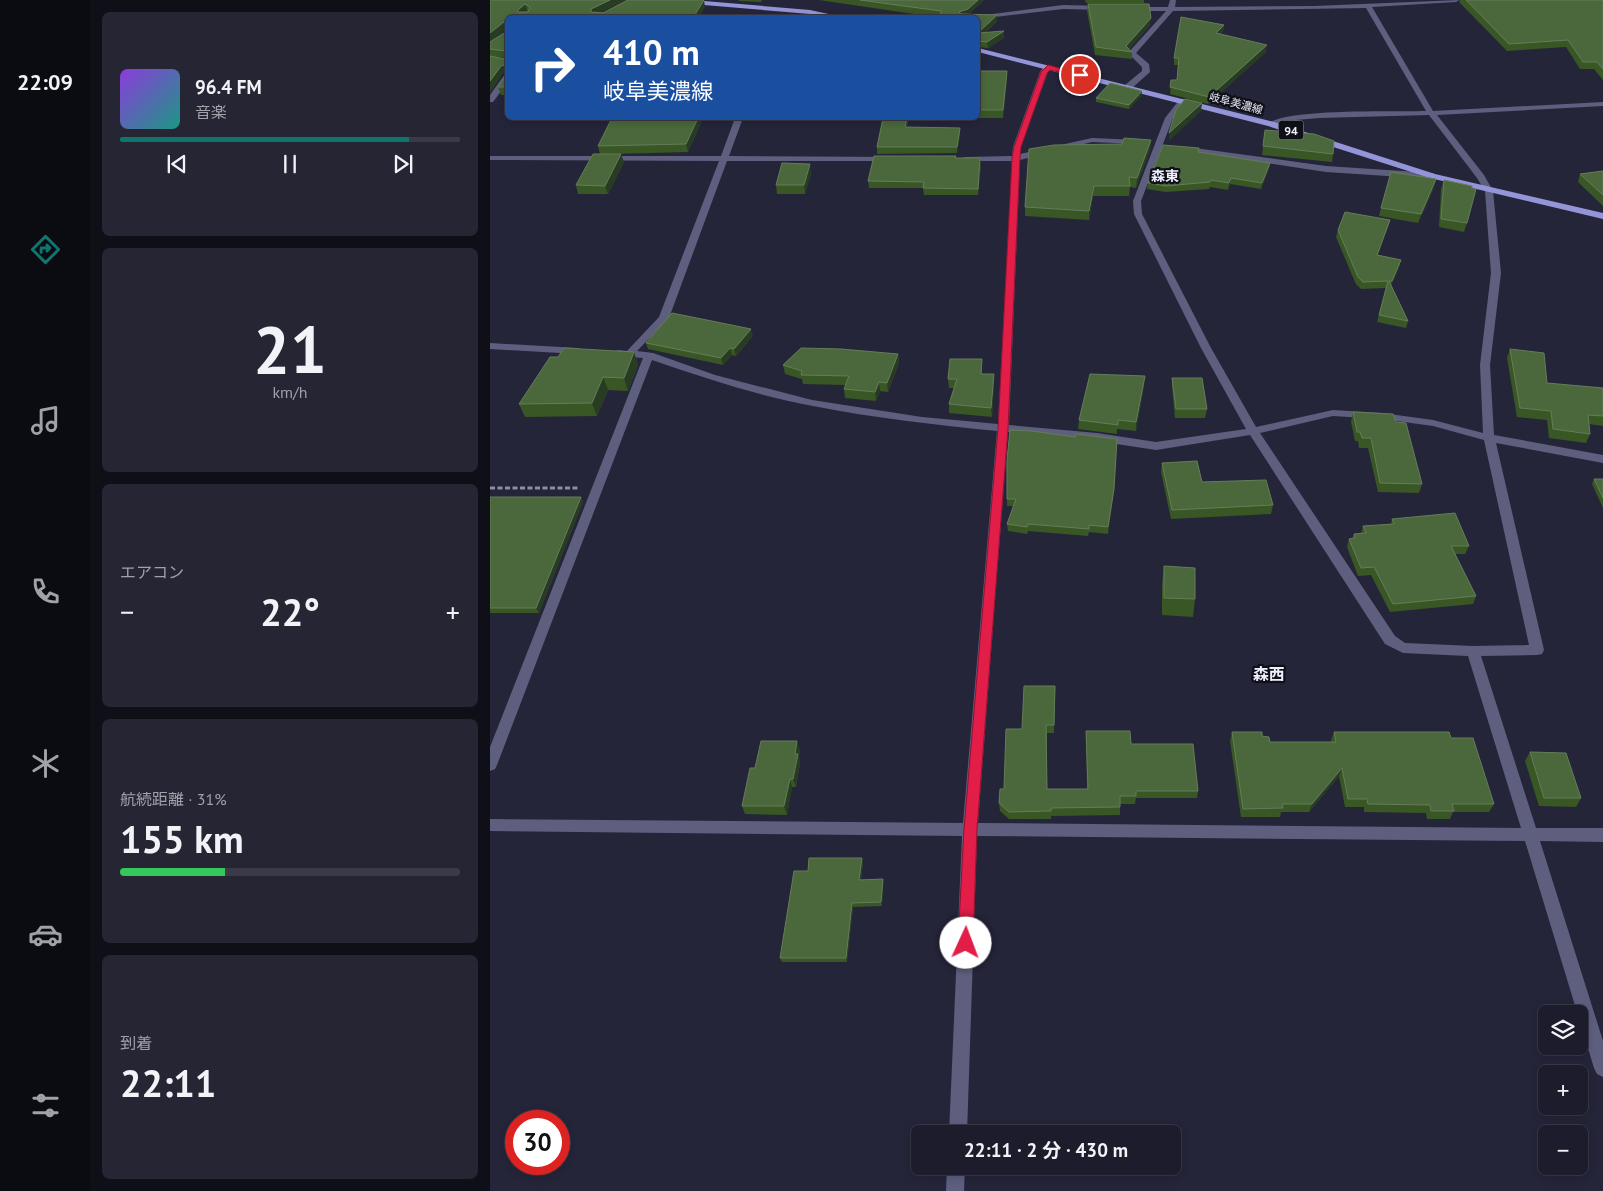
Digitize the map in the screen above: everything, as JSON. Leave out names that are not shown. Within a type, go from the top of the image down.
[{"type":"main road","points":[[668,0],[827,15]]},
{"type":"main road","name":"岐阜美濃線","points":[[980,50],[1271,124],[1433,176],[1490,191],[1603,216]]},
{"type":"street","points":[[1128,87],[1146,72],[1146,66],[1132,53],[1171,9],[1173,0]]},
{"type":"street","points":[[1122,8],[1368,6],[1456,0]]},
{"type":"street","points":[[980,16],[1063,4],[1112,8]]},
{"type":"street","points":[[1183,101],[1170,118],[1137,201],[1138,214],[1206,348],[1253,431],[1390,640],[1403,648],[1473,651],[1537,650],[1489,438],[1485,365],[1496,273],[1490,191],[1431,113],[1368,6]]},
{"type":"street","points":[[958,1125],[970,829],[1003,429],[1016,158],[1034,100],[1044,72],[1048,67]]},
{"type":"street","points":[[490,100],[505,80]]},
{"type":"street","points":[[1271,124],[1283,119],[1319,116],[1431,113],[1603,104]]},
{"type":"street","points":[[630,353],[664,318],[738,120]]},
{"type":"street","points":[[959,159],[1016,158],[1092,140],[1160,144],[1326,170],[1433,176]]},
{"type":"street","points":[[490,158],[900,159]]},
{"type":"street","points":[[490,346],[593,351]]},
{"type":"street","points":[[612,352],[649,355],[712,377],[812,403],[922,420],[1097,437],[1156,446],[1253,431],[1333,413],[1382,416],[1433,423],[1489,438],[1603,459]]},
{"type":"street","points":[[490,765],[649,355]]},
{"type":"street","points":[[1473,651],[1603,1068]]},
{"type":"street","points":[[490,825],[1603,835]]},
{"type":"street","points":[[955,1191],[956,1175]]},
{"type":"path","points":[[490,488],[597,488]]},
{"type":"building","points":[[490,0],[610,0],[591,9],[591,12],[603,13],[628,0],[704,0],[695,15],[505,15],[504,22],[490,33]],"holes":[[[525,4],[530,7],[528,12],[518,12],[518,10]]]},
{"type":"building","points":[[860,0],[978,0],[968,9],[959,12],[961,14],[997,15],[980,31],[980,15],[941,15],[941,11]]},
{"type":"building","points":[[1466,0],[1603,0],[1603,69],[1597,62],[1583,62],[1568,40],[1509,44]]},
{"type":"building","points":[[1088,4],[1149,4],[1151,18],[1126,46],[1132,52],[1096,47]]},
{"type":"building","points":[[1181,17],[1224,25],[1216,33],[1267,45],[1209,97],[1170,87],[1171,80],[1177,80],[1179,58],[1174,58]]},
{"type":"building","points":[[1004,31],[987,42],[980,41],[980,33]]},
{"type":"building","points":[[505,32],[505,51],[490,49],[490,42]]},
{"type":"building","points":[[490,56],[505,59],[505,65],[501,66],[490,81]]},
{"type":"building","points":[[980,71],[1007,71],[1003,110],[980,110]]},
{"type":"building","points":[[505,78],[505,87],[498,87]]},
{"type":"building","points":[[1110,83],[1142,91],[1129,105],[1096,98]]},
{"type":"building","points":[[1185,99],[1202,103],[1169,133],[1176,110]]},
{"type":"building","points":[[611,120],[697,120],[686,144],[598,146]]},
{"type":"building","points":[[883,120],[907,120],[905,127],[960,128],[957,147],[877,147]]},
{"type":"building","points":[[1265,130],[1314,134],[1334,141],[1333,154],[1263,146]]},
{"type":"building","points":[[1124,138],[1151,140],[1137,178],[1129,177],[1130,186],[1094,186],[1089,211],[1025,207],[1029,149],[1054,145],[1122,144]]},
{"type":"building","points":[[1163,145],[1199,148],[1198,152],[1270,163],[1262,183],[1231,178],[1229,183],[1211,180],[1210,182],[1166,186],[1148,183]]},
{"type":"building","points":[[593,154],[621,154],[605,186],[576,185]]},
{"type":"building","points":[[874,156],[956,156],[955,158],[980,158],[978,189],[923,188],[924,182],[868,181]]},
{"type":"building","points":[[782,163],[810,164],[804,185],[776,185]]},
{"type":"building","points":[[1603,171],[1603,195],[1580,174]]},
{"type":"building","points":[[1391,172],[1436,179],[1421,214],[1381,208]]},
{"type":"building","points":[[1444,180],[1472,186],[1472,189],[1476,189],[1467,223],[1441,219]]},
{"type":"building","points":[[1345,212],[1390,220],[1377,255],[1401,260],[1392,281],[1389,281],[1408,321],[1379,315],[1388,281],[1363,282],[1358,277],[1338,230]]},
{"type":"building","points":[[672,313],[751,329],[734,349],[730,348],[721,358],[646,343]]},
{"type":"building","points":[[564,348],[634,352],[624,378],[603,377],[592,403],[519,404],[550,357],[558,357]]},
{"type":"building","points":[[801,348],[898,354],[887,383],[879,382],[875,392],[844,389],[849,376],[801,375],[802,371],[783,365]]},
{"type":"building","points":[[1510,349],[1544,353],[1547,383],[1603,388],[1603,416],[1588,415],[1590,434],[1553,429],[1551,411],[1520,408]]},
{"type":"building","points":[[950,359],[982,359],[981,374],[994,374],[991,408],[949,404],[957,379],[948,379]]},
{"type":"building","points":[[1090,374],[1145,376],[1136,422],[1118,420],[1118,425],[1079,420]]},
{"type":"building","points":[[1172,378],[1202,378],[1207,409],[1176,409]]},
{"type":"building","points":[[1353,412],[1393,414],[1396,422],[1406,423],[1422,484],[1380,483],[1371,438],[1362,438],[1360,432],[1357,432]]},
{"type":"building","points":[[1010,430],[1075,437],[1076,434],[1117,439],[1114,489],[1108,527],[1089,525],[1089,529],[1028,524],[1027,527],[1007,524],[1016,499],[1007,499],[1007,460]]},
{"type":"building","points":[[1197,461],[1202,482],[1266,480],[1273,505],[1172,510],[1162,463]]},
{"type":"building","points":[[1594,479],[1603,479],[1603,498]]},
{"type":"building","points":[[490,497],[581,497],[536,608],[490,608]]},
{"type":"building","points":[[1455,513],[1469,546],[1451,546],[1476,596],[1393,604],[1374,567],[1361,568],[1349,539],[1355,538],[1354,534],[1366,533],[1363,526],[1394,524],[1392,519]]},
{"type":"building","points":[[1164,566],[1195,568],[1195,599],[1164,598]]},
{"type":"building","points":[[1024,686],[1055,686],[1054,725],[1046,725],[1047,789],[1088,789],[1086,731],[1130,731],[1131,744],[1193,744],[1198,791],[1136,791],[1136,796],[1120,796],[1120,807],[1051,808],[1051,811],[1009,812],[999,803],[1000,789],[1004,789],[1006,729],[1022,729]]},
{"type":"building","points":[[1232,732],[1262,732],[1262,736],[1269,737],[1270,742],[1336,742],[1334,732],[1449,732],[1451,738],[1473,738],[1494,804],[1452,804],[1454,811],[1431,811],[1430,805],[1368,804],[1367,799],[1348,799],[1342,768],[1312,804],[1282,804],[1283,808],[1243,809]]},
{"type":"building","points":[[761,741],[797,741],[795,754],[798,754],[793,779],[790,779],[784,806],[742,806],[750,768],[755,768]]},
{"type":"building","points":[[1530,752],[1566,753],[1581,798],[1544,798]]},
{"type":"building","points":[[809,858],[862,858],[859,880],[883,879],[881,902],[852,903],[846,958],[780,958],[794,871],[808,871]]},
{"type":"district","name":"森東","points":[[1165,176]]},
{"type":"district","name":"森西","points":[[1269,674]]},
{"type":"route","points":[[966,943],[970,829],[1003,429],[1016,158],[1018,147],[1044,72],[1048,67],[1080,75]]}]
